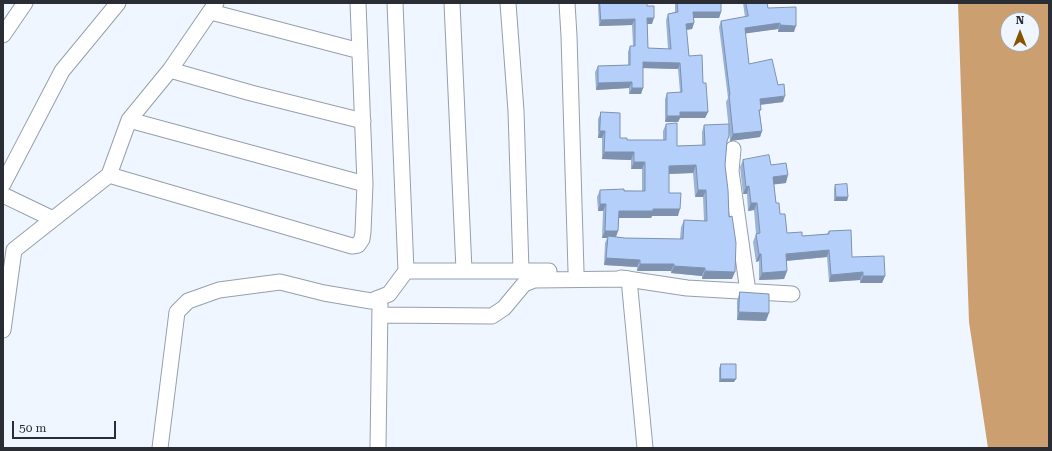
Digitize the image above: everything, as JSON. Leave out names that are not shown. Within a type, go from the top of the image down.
[{"type":"street","points":[[3,35],[25,3]]},
{"type":"street","points":[[3,184],[62,71],[118,3]]},
{"type":"street","points":[[109,175],[352,246],[358,245],[362,239],[365,184],[358,3]]},
{"type":"street","points":[[160,448],[177,312],[188,301],[219,290],[280,282],[324,293],[372,301],[390,294],[406,271],[395,3]]},
{"type":"street","points":[[452,3],[464,270]]},
{"type":"street","points":[[508,3],[516,111],[521,270]]},
{"type":"street","points":[[566,3],[569,44],[576,271]]},
{"type":"street","points":[[3,330],[14,250],[109,175],[130,120],[170,70],[214,8],[360,51]]},
{"type":"street","points":[[170,70],[251,93],[363,121]]},
{"type":"street","points":[[130,120],[365,184]]},
{"type":"street","points":[[733,149],[731,171],[748,292]]},
{"type":"street","points":[[3,195],[53,219]]},
{"type":"street","points":[[406,271],[576,271],[687,288],[792,294]]},
{"type":"street","points":[[380,315],[492,316],[504,308],[524,284],[534,280],[630,279]]},
{"type":"street","points":[[630,279],[645,448]]},
{"type":"street","points":[[378,448],[380,298]]},
{"type":"shaded area","points":[[958,3],[1049,3],[1049,448],[988,448],[969,322]]},
{"type":"building","points":[[600,3],[647,3],[647,6],[654,6],[654,18],[647,18],[648,48],[671,49],[668,14],[678,12],[677,3],[721,3],[721,12],[693,12],[694,23],[686,24],[689,56],[702,55],[703,83],[706,83],[708,112],[680,112],[680,116],[667,116],[667,93],[682,92],[680,63],[643,62],[643,88],[632,88],[632,82],[598,83],[598,66],[630,65],[630,46],[635,46],[635,19],[601,20]]},
{"type":"building","points":[[746,3],[767,3],[768,8],[796,7],[796,26],[780,25],[780,23],[745,28],[749,64],[772,59],[778,85],[784,84],[785,96],[760,99],[761,110],[759,110],[762,131],[733,134],[721,21],[748,16]]},
{"type":"building","points":[[601,112],[620,113],[620,138],[627,138],[627,140],[666,140],[666,124],[677,123],[677,146],[705,145],[704,125],[729,124],[725,165],[729,217],[732,216],[736,243],[735,272],[705,271],[705,268],[674,266],[674,264],[640,264],[640,260],[606,258],[608,236],[625,238],[683,239],[684,220],[707,221],[706,190],[698,190],[696,165],[669,166],[669,193],[681,193],[680,209],[619,211],[618,231],[605,231],[606,204],[600,204],[600,190],[624,189],[624,191],[645,191],[645,162],[634,162],[634,152],[604,152],[605,131],[600,131]]},
{"type":"building","points":[[769,155],[771,165],[786,163],[788,175],[773,177],[776,203],[779,203],[780,214],[785,214],[787,233],[802,232],[802,236],[829,234],[829,231],[851,230],[852,257],[884,256],[885,276],[863,276],[863,272],[831,275],[829,250],[786,254],[787,271],[762,273],[761,254],[759,254],[756,234],[760,233],[757,203],[751,203],[749,186],[746,187],[743,160]]},
{"type":"building","points":[[847,184],[848,197],[836,197],[835,185]]},
{"type":"building","points":[[740,292],[769,294],[769,313],[739,312]]},
{"type":"building","points":[[721,364],[736,364],[736,379],[721,379]]}]
